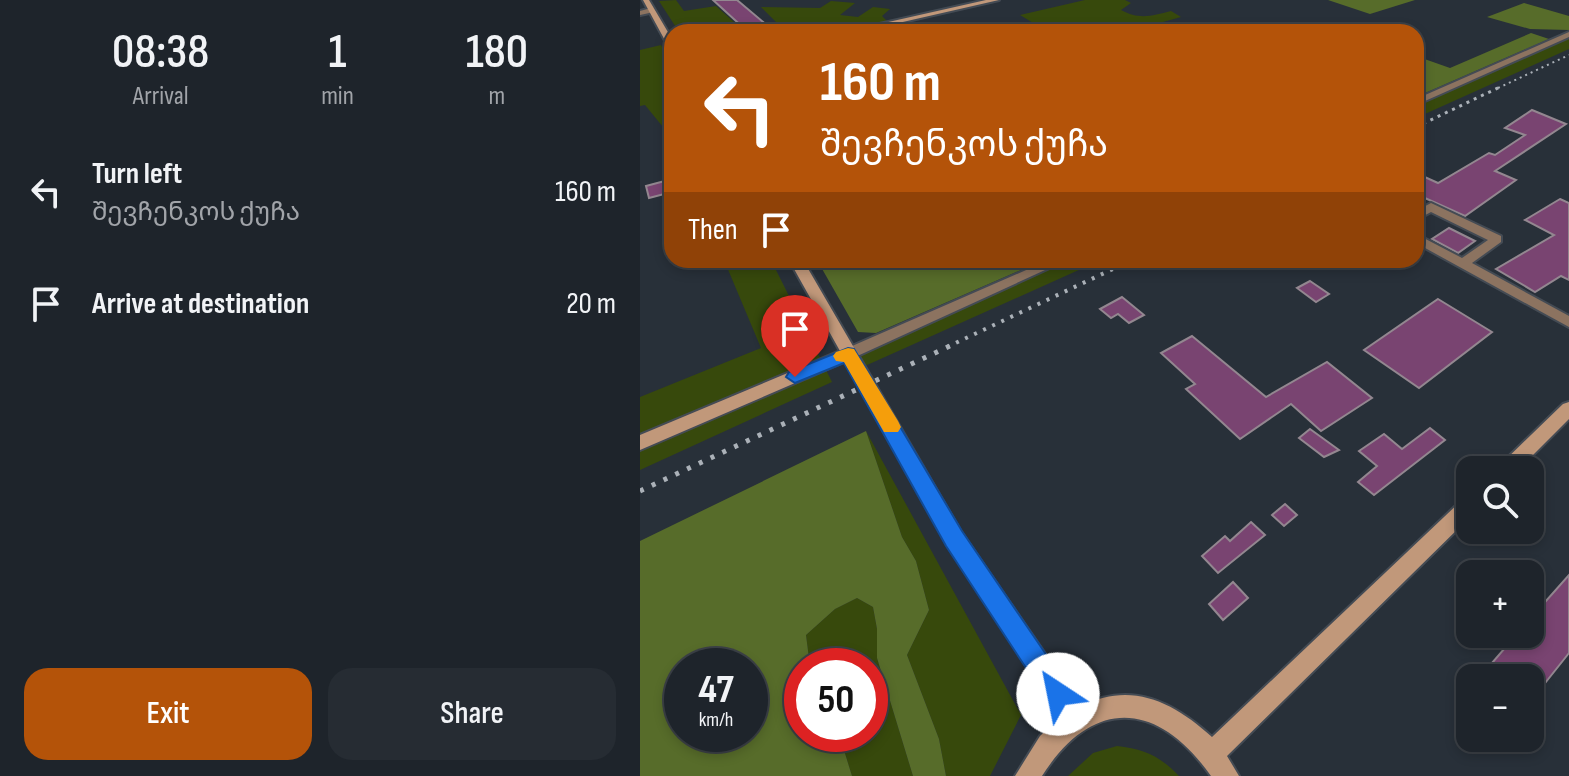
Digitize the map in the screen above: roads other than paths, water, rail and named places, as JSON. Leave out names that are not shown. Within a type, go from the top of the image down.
[{"type":"main road","points":[[646,0],[664,32]]},
{"type":"main road","points":[[885,24],[996,0]]},
{"type":"main road","points":[[800,268],[954,538],[1076,720]]},
{"type":"main road","points":[[640,443],[848,354]]},
{"type":"main road","points":[[1520,456],[1569,409]]},
{"type":"main road","points":[[1213,753],[1456,519]]},
{"type":"main road","points":[[1028,776],[1050,742],[1076,720],[1103,708],[1132,705],[1160,712],[1187,727],[1213,753],[1226,776]]},
{"type":"street","points":[[640,13],[651,10]]},
{"type":"street","points":[[1424,98],[1569,34]]},
{"type":"street","points":[[1424,211],[1431,207],[1497,239],[1464,263]]},
{"type":"street","points":[[1424,242],[1569,322]]},
{"type":"street","points":[[848,354],[1042,268]]},
{"type":"railway","points":[[1498,88],[1569,55]]},
{"type":"railway","points":[[1424,123],[1502,86]]},
{"type":"railway","points":[[947,347],[1115,268]]},
{"type":"railway","points":[[640,491],[952,345]]}]
